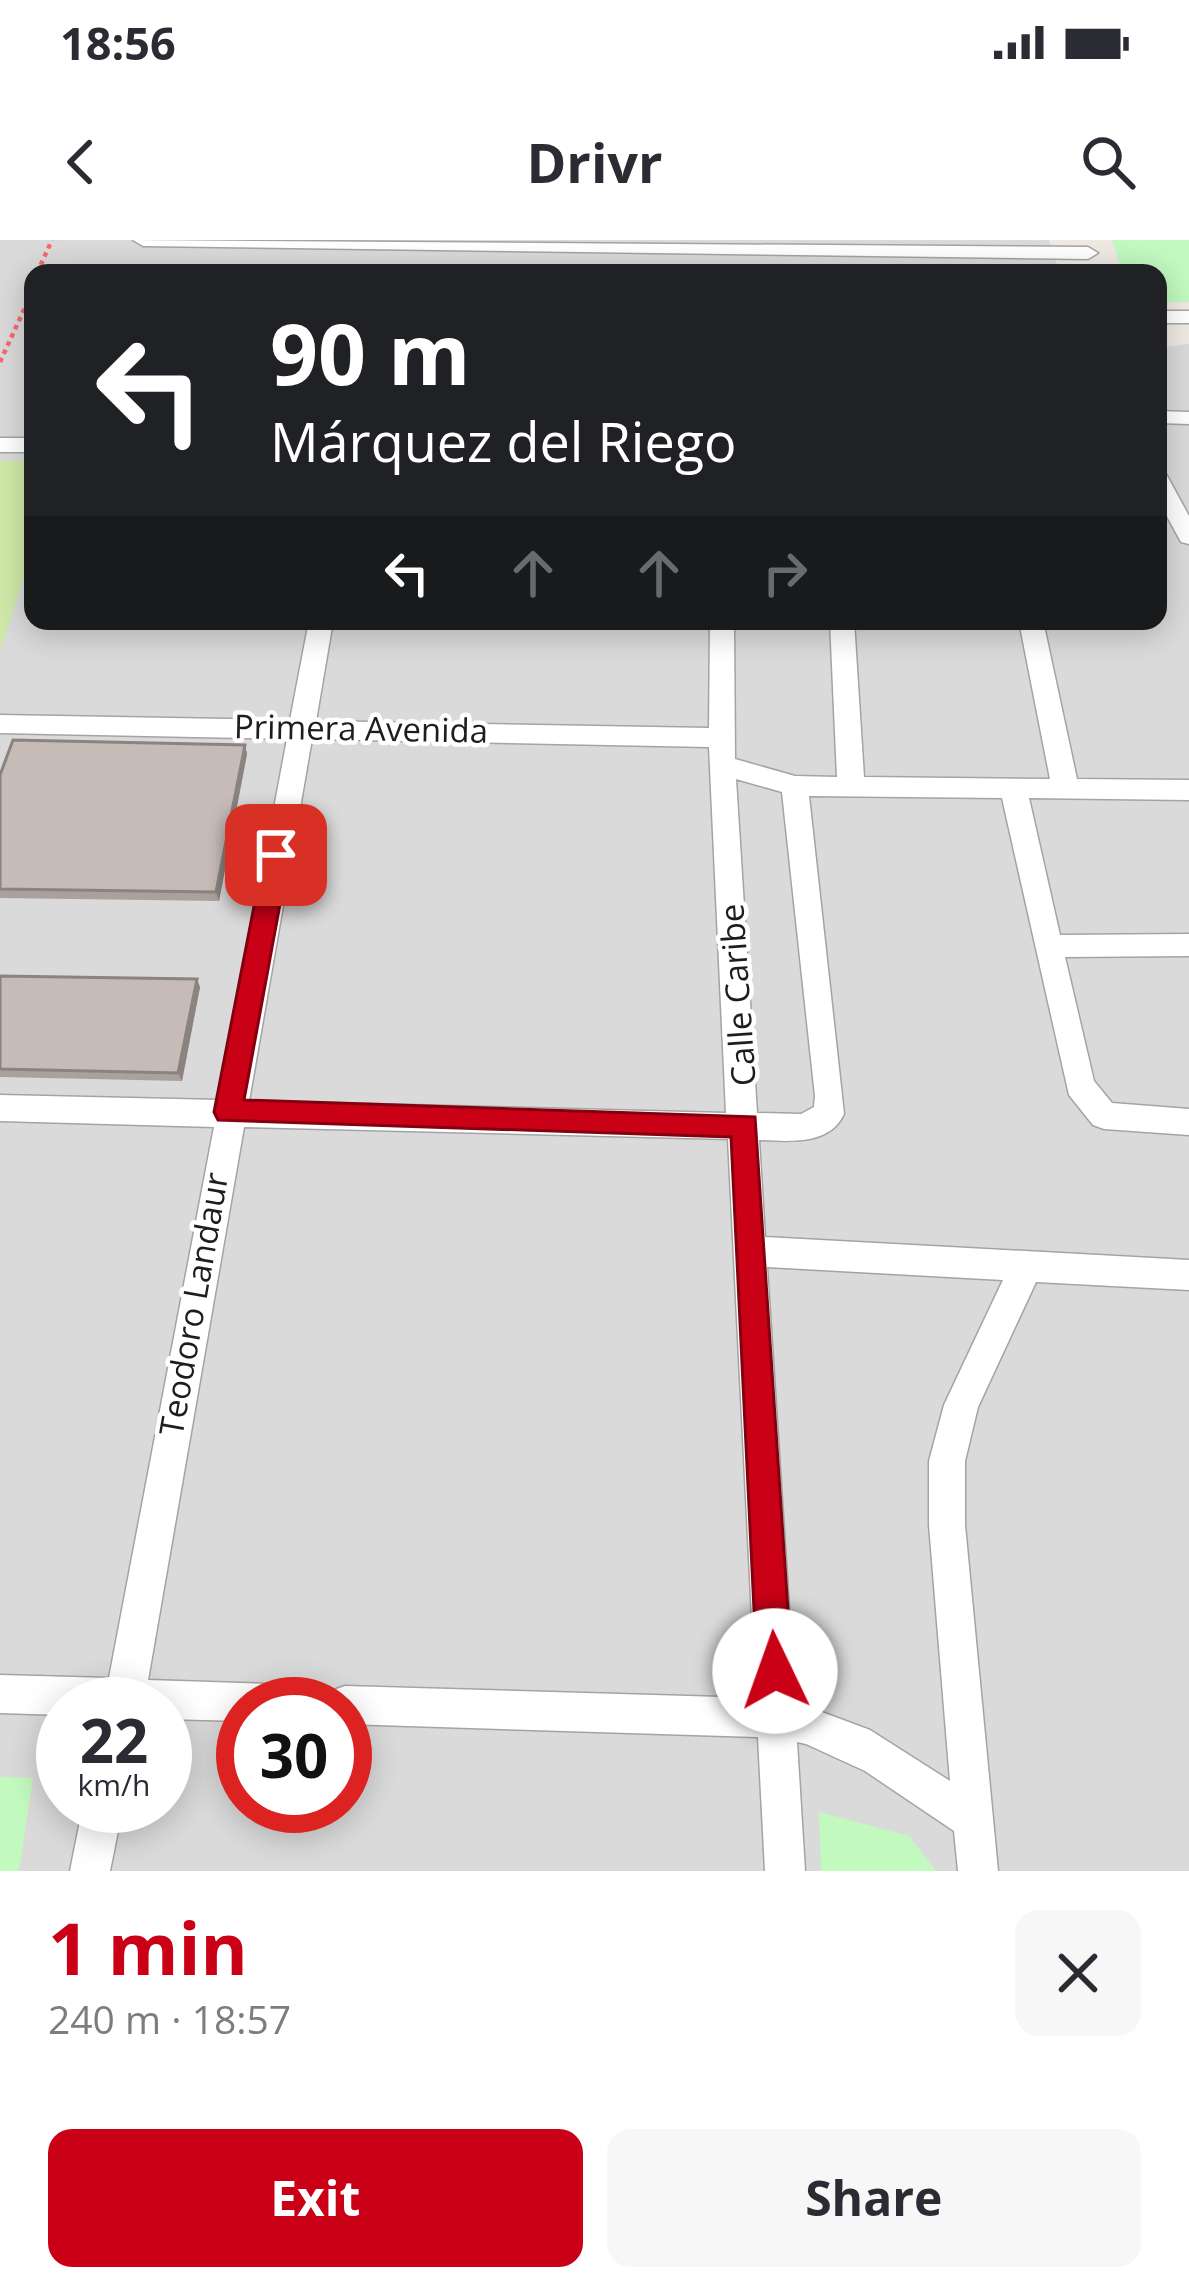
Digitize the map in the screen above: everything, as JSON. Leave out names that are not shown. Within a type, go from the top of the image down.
[{"type":"street","points":[[142,240],[730,243],[1089,255]]},
{"type":"street","points":[[1167,500],[1179,529]]},
{"type":"street","name":"Teodoro Landaur","points":[[128,1677],[319,630]]},
{"type":"street","name":"Calle Caribe","points":[[722,630],[722,752],[784,1871]]},
{"type":"street","points":[[842,630],[851,785]]},
{"type":"street","points":[[1033,630],[1065,787]]},
{"type":"street","name":"Primera Avenida","points":[[0,724],[300,726],[722,752],[795,786],[1189,790]]},
{"type":"street","points":[[0,1108],[805,1128],[829,1114],[795,786]]},
{"type":"street","points":[[1013,787],[1072,1059],[1090,1104],[1104,1116],[1129,1121],[1189,1121]]},
{"type":"street","points":[[1048,946],[1189,945]]},
{"type":"street","points":[[752,1251],[1189,1275]]},
{"type":"street","points":[[978,1871],[970,1819],[947,1461],[961,1405],[1028,1263]]},
{"type":"street","points":[[0,1694],[36,1696]]},
{"type":"street","points":[[372,1706],[777,1718],[844,1733],[970,1819]]},
{"type":"street","points":[[90,1871],[98,1833]]},
{"type":"path","points":[[0,362],[24,310]]},
{"type":"shaded area","points":[[0,240],[1049,240],[1057,264],[24,264],[24,630],[1167,630],[1167,347],[1189,344],[1189,1871],[0,1871]]},
{"type":"green space","points":[[1112,240],[1189,240],[1189,302],[1167,302],[1167,264],[1120,264]]},
{"type":"green space","points":[[0,461],[24,461],[24,576],[0,652]]},
{"type":"green space","points":[[0,1777],[33,1778],[19,1871],[0,1871]]},
{"type":"green space","points":[[819,1812],[909,1836],[936,1871],[821,1871]]},
{"type":"building","points":[[13,740],[245,745],[216,892],[0,889],[0,775]]},
{"type":"building","points":[[0,976],[197,979],[178,1073],[0,1069]]},
{"type":"route","points":[[276,855],[228,1112],[745,1125],[775,1671]]}]
